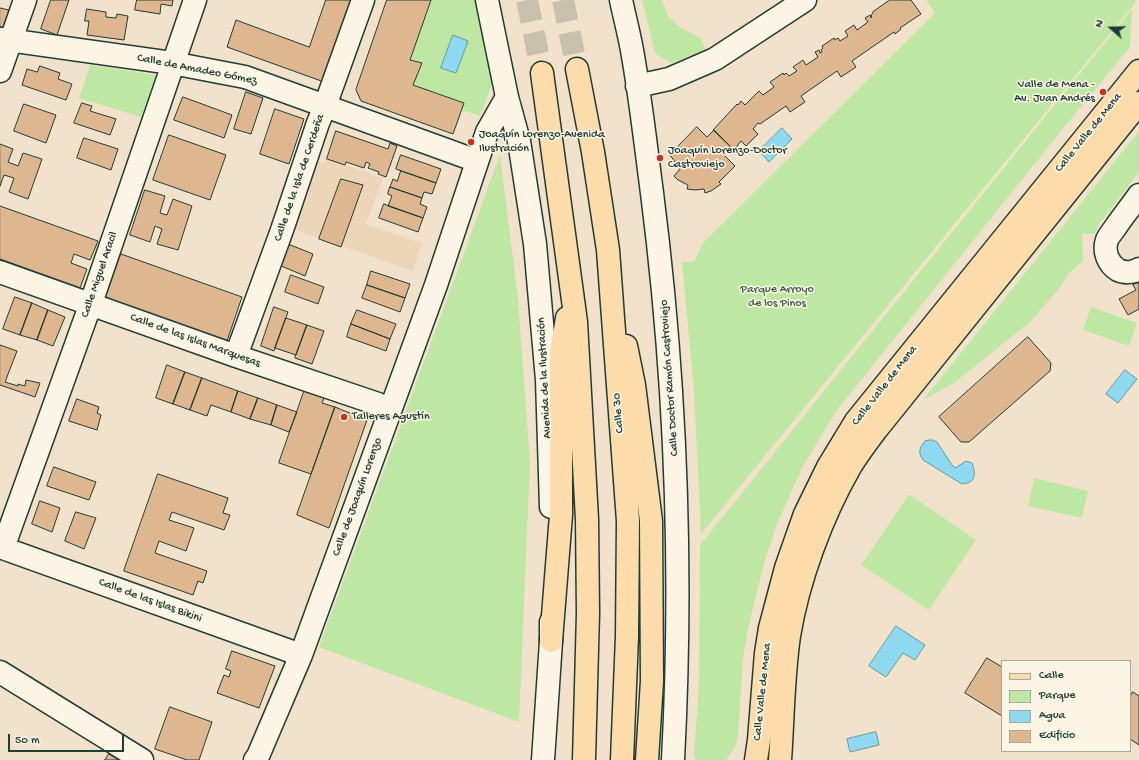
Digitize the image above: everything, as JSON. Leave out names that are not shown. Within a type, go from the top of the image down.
[{"type":"main road","name":"Calle 30","points":[[577,69],[593,152],[608,250],[628,521],[627,636],[622,760]]},
{"type":"main road","name":"Calle Valle de Mena","points":[[756,760],[766,653],[770,628],[786,568],[805,514],[828,467],[856,421],[1139,71]]},
{"type":"main road","points":[[542,73],[576,322],[587,519],[588,613],[584,760]]},
{"type":"main road","name":"Calle Valle de Mena","points":[[780,760],[786,658],[798,594],[806,568],[824,522],[837,491],[850,467],[876,430],[1139,103]]},
{"type":"main road","points":[[608,250],[634,385],[652,521],[652,681],[647,760]]},
{"type":"main road","points":[[551,641],[561,515],[561,354],[572,285]]},
{"type":"street","points":[[0,71],[5,40],[25,0]]},
{"type":"street","name":"Calle Miguel Aracil","points":[[2,548],[91,304],[172,63],[195,0]]},
{"type":"street","name":"Calle de la Isla de Cerdeña","points":[[236,356],[363,0]]},
{"type":"street","name":"Avenida de la Ilustración","points":[[487,0],[507,97],[519,141],[535,244],[547,380],[551,516],[551,641],[543,760]]},
{"type":"street","name":"Calle Doctor Ramón Castroviejo","points":[[621,0],[633,54],[664,295],[675,452],[679,604],[673,760]]},
{"type":"street","points":[[637,86],[669,79],[715,59],[805,0]]},
{"type":"street","name":"Calle de Amadeo Gómez","points":[[5,40],[172,63],[245,77],[477,161]]},
{"type":"street","name":"Calle de Joaquín Lorenzo","points":[[255,760],[300,655],[436,285],[487,132],[507,97]]},
{"type":"street","points":[[487,132],[502,128],[509,130],[519,141]]},
{"type":"street","points":[[1139,194],[1108,237],[1105,247],[1106,255],[1109,261],[1118,270],[1135,272],[1139,269]]},
{"type":"street","name":"Calle de las Islas Marquesas","points":[[0,272],[236,356],[378,404],[390,410]]},
{"type":"street","name":"Calle de las Islas Bikini","points":[[2,548],[300,655]]},
{"type":"street","points":[[0,672],[142,760]]},
{"type":"shaded area","points":[[327,159],[383,178],[366,224],[422,243],[413,271],[293,229],[300,207],[303,207],[309,192],[307,191],[317,161],[323,163]]},
{"type":"green space","points":[[431,0],[474,0],[493,81],[480,116],[462,110],[464,103],[413,85],[422,63],[410,60]]},
{"type":"green space","points":[[642,0],[662,0],[668,16],[681,28],[701,38],[705,50],[671,63],[655,53]]},
{"type":"green space","name":"Parque Arroyo de los Pinos","points":[[926,0],[1135,0],[1135,3],[701,534],[694,391],[682,262],[694,262],[703,243],[935,13]]},
{"type":"green space","points":[[1132,9],[1130,47],[837,410],[803,466],[777,524],[765,560],[755,599],[743,659],[738,736],[735,747],[726,760],[696,760],[694,754],[699,684],[700,545]]},
{"type":"green space","points":[[90,65],[156,75],[141,117],[79,98]]},
{"type":"green space","points":[[1139,131],[1139,172],[1099,224],[1095,234],[1082,234],[1083,261],[1069,273],[1058,290],[1030,322],[954,383],[923,400]]},
{"type":"green space","points":[[500,155],[518,298],[530,463],[519,722],[319,647]]},
{"type":"green space","points":[[1091,307],[1137,323],[1129,346],[1083,330]]},
{"type":"green space","points":[[1034,478],[1088,491],[1082,518],[1028,506]]},
{"type":"green space","points":[[909,494],[976,540],[929,610],[861,565]]},
{"type":"water","points":[[453,35],[468,41],[456,73],[441,68]]},
{"type":"water","points":[[782,128],[792,139],[769,162],[759,151]]},
{"type":"water","points":[[1125,370],[1137,379],[1118,403],[1106,394]]},
{"type":"water","points":[[932,440],[937,442],[955,468],[966,461],[972,463],[974,477],[970,482],[962,484],[923,460],[920,455],[920,448],[925,441]]},
{"type":"water","points":[[896,626],[925,645],[915,660],[903,653],[886,677],[869,666]]},
{"type":"water","points":[[876,732],[879,745],[850,752],[847,739]]},
{"type":"building","points":[[51,0],[69,0],[57,35],[41,29]]},
{"type":"building","points":[[137,0],[173,0],[172,6],[161,4],[160,14],[135,10]]},
{"type":"building","points":[[326,0],[354,0],[324,82],[227,47],[236,20],[309,47]]},
{"type":"building","points":[[387,0],[431,0],[410,60],[422,63],[413,85],[464,103],[453,134],[361,101],[356,90]]},
{"type":"building","points":[[890,0],[911,0],[921,14],[900,28],[901,29],[895,34],[894,32],[852,61],[856,67],[841,77],[837,71],[801,96],[805,102],[790,112],[786,106],[760,124],[758,123],[753,129],[758,134],[746,146],[741,141],[734,150],[713,130],[741,101],[745,105],[759,91],[763,95],[774,87],[770,82],[783,73],[784,75],[786,73],[789,76],[797,71],[793,67],[803,60],[806,65],[818,57],[815,52],[819,50],[820,53],[822,52],[822,46],[834,38],[835,40],[838,38],[840,41],[848,36],[845,31],[854,25],[857,30],[868,22],[865,18],[870,15],[871,18],[873,12]]},
{"type":"building","points":[[0,8],[9,10],[6,28],[0,27]]},
{"type":"building","points":[[87,9],[106,12],[106,17],[116,18],[117,14],[128,16],[124,40],[87,35],[89,21],[85,21]]},
{"type":"building","points":[[40,66],[60,73],[58,79],[72,84],[66,100],[22,85],[27,69],[37,72]]},
{"type":"building","points":[[246,92],[263,98],[251,134],[234,129]]},
{"type":"building","points":[[183,97],[232,115],[224,138],[174,120]]},
{"type":"building","points":[[82,103],[92,106],[90,111],[116,119],[110,135],[74,123]]},
{"type":"building","points":[[24,104],[56,115],[46,143],[14,131]]},
{"type":"building","points":[[275,109],[304,119],[289,164],[260,154]]},
{"type":"building","points":[[697,127],[707,137],[714,130],[730,146],[722,153],[735,166],[719,182],[721,184],[705,193],[704,189],[687,189],[688,185],[678,180],[674,176],[680,169],[670,155]]},
{"type":"building","points":[[336,131],[388,149],[390,143],[397,146],[386,177],[378,174],[379,172],[368,168],[370,164],[366,162],[364,168],[346,162],[345,165],[327,159]]},
{"type":"building","points":[[169,135],[226,155],[210,200],[153,180]]},
{"type":"building","points":[[84,138],[118,149],[111,170],[77,158]]},
{"type":"building","points":[[0,144],[13,149],[8,162],[18,166],[23,153],[42,159],[28,199],[9,192],[14,178],[4,175],[0,186]]},
{"type":"building","points":[[401,155],[441,169],[436,183],[396,169]]},
{"type":"building","points":[[401,171],[436,183],[432,194],[424,192],[422,198],[390,187],[393,179],[397,181]]},
{"type":"building","points":[[341,179],[363,185],[341,247],[319,239]]},
{"type":"building","points":[[390,187],[422,198],[420,204],[427,207],[423,218],[388,206],[392,196],[388,194]]},
{"type":"building","points":[[145,190],[165,196],[160,213],[167,215],[173,199],[192,206],[178,250],[157,244],[162,229],[155,226],[150,242],[130,235]]},
{"type":"building","points":[[384,204],[423,218],[418,232],[379,218]]},
{"type":"building","points":[[0,206],[98,241],[90,260],[74,254],[71,263],[87,269],[80,288],[0,259]]},
{"type":"building","points":[[288,244],[313,254],[305,276],[279,265]]},
{"type":"building","points":[[121,254],[242,297],[227,341],[105,298]]},
{"type":"building","points":[[371,271],[410,284],[405,298],[367,285]]},
{"type":"building","points":[[291,275],[324,287],[318,304],[285,292]]},
{"type":"building","points":[[1138,283],[1139,309],[1128,315],[1119,299],[1136,290],[1133,285]]},
{"type":"building","points":[[367,285],[405,298],[400,312],[362,298]]},
{"type":"building","points":[[15,297],[32,303],[20,335],[3,329]]},
{"type":"building","points":[[32,303],[48,310],[37,340],[20,335]]},
{"type":"building","points":[[274,307],[288,312],[274,351],[261,346]]},
{"type":"building","points":[[48,310],[65,317],[53,346],[37,340]]},
{"type":"building","points":[[357,310],[396,324],[390,339],[351,324]]},
{"type":"building","points":[[286,318],[307,325],[296,355],[275,348]]},
{"type":"building","points":[[351,324],[390,339],[386,351],[347,337]]},
{"type":"building","points":[[307,325],[324,331],[312,364],[295,358]]},
{"type":"building","points":[[1028,337],[1051,363],[1050,371],[969,442],[961,442],[939,417]]},
{"type":"building","points":[[0,345],[17,351],[5,382],[18,386],[18,384],[25,386],[26,380],[40,383],[35,397],[0,385]]},
{"type":"building","points":[[167,365],[185,372],[173,404],[156,398]]},
{"type":"building","points":[[185,372],[202,378],[190,410],[173,404]]},
{"type":"building","points":[[202,378],[238,391],[231,412],[211,405],[207,416],[190,410]]},
{"type":"building","points":[[305,389],[325,396],[322,403],[335,407],[311,474],[279,463]]},
{"type":"building","points":[[238,391],[258,398],[250,419],[231,412]]},
{"type":"building","points":[[258,398],[277,405],[271,425],[250,419]]},
{"type":"building","points":[[77,399],[99,407],[97,413],[101,415],[97,430],[69,421]]},
{"type":"building","points":[[277,405],[297,412],[289,432],[271,425]]},
{"type":"building","points":[[335,407],[367,420],[329,528],[297,515]]},
{"type":"building","points":[[54,467],[96,482],[89,500],[47,486]]},
{"type":"building","points":[[158,474],[228,498],[223,513],[230,515],[224,530],[172,512],[169,520],[194,528],[186,551],[159,541],[155,553],[207,571],[203,583],[198,581],[193,595],[124,571]]},
{"type":"building","points":[[40,501],[60,508],[52,532],[32,524]]},
{"type":"building","points":[[76,512],[96,518],[84,549],[65,541]]},
{"type":"building","points":[[232,651],[275,666],[259,708],[217,693],[224,675],[229,677],[231,671],[226,669]]},
{"type":"building","points":[[987,658],[1001,666],[1001,715],[965,693]]},
{"type":"building","points":[[1133,692],[1139,696],[1139,745],[1131,740],[1131,695]]},
{"type":"building","points":[[170,707],[212,722],[199,760],[187,760],[155,749]]},
{"type":"building","points":[[109,754],[119,760],[105,760]]},
{"type":"tunnel","points":[[527,0],[542,73]]},
{"type":"tunnel","points":[[563,0],[577,69]]},
{"type":"place","name":"Valle de Mena - Av. Juan Andrés","points":[[1103,92]]},
{"type":"place","name":"Joaquín Lorenzo-Avenida Ilustración","points":[[471,142]]},
{"type":"place","name":"Joaquín Lorenzo-Doctor Castroviejo","points":[[660,158]]},
{"type":"place","name":"Talleres Agustín","points":[[344,417]]}]
